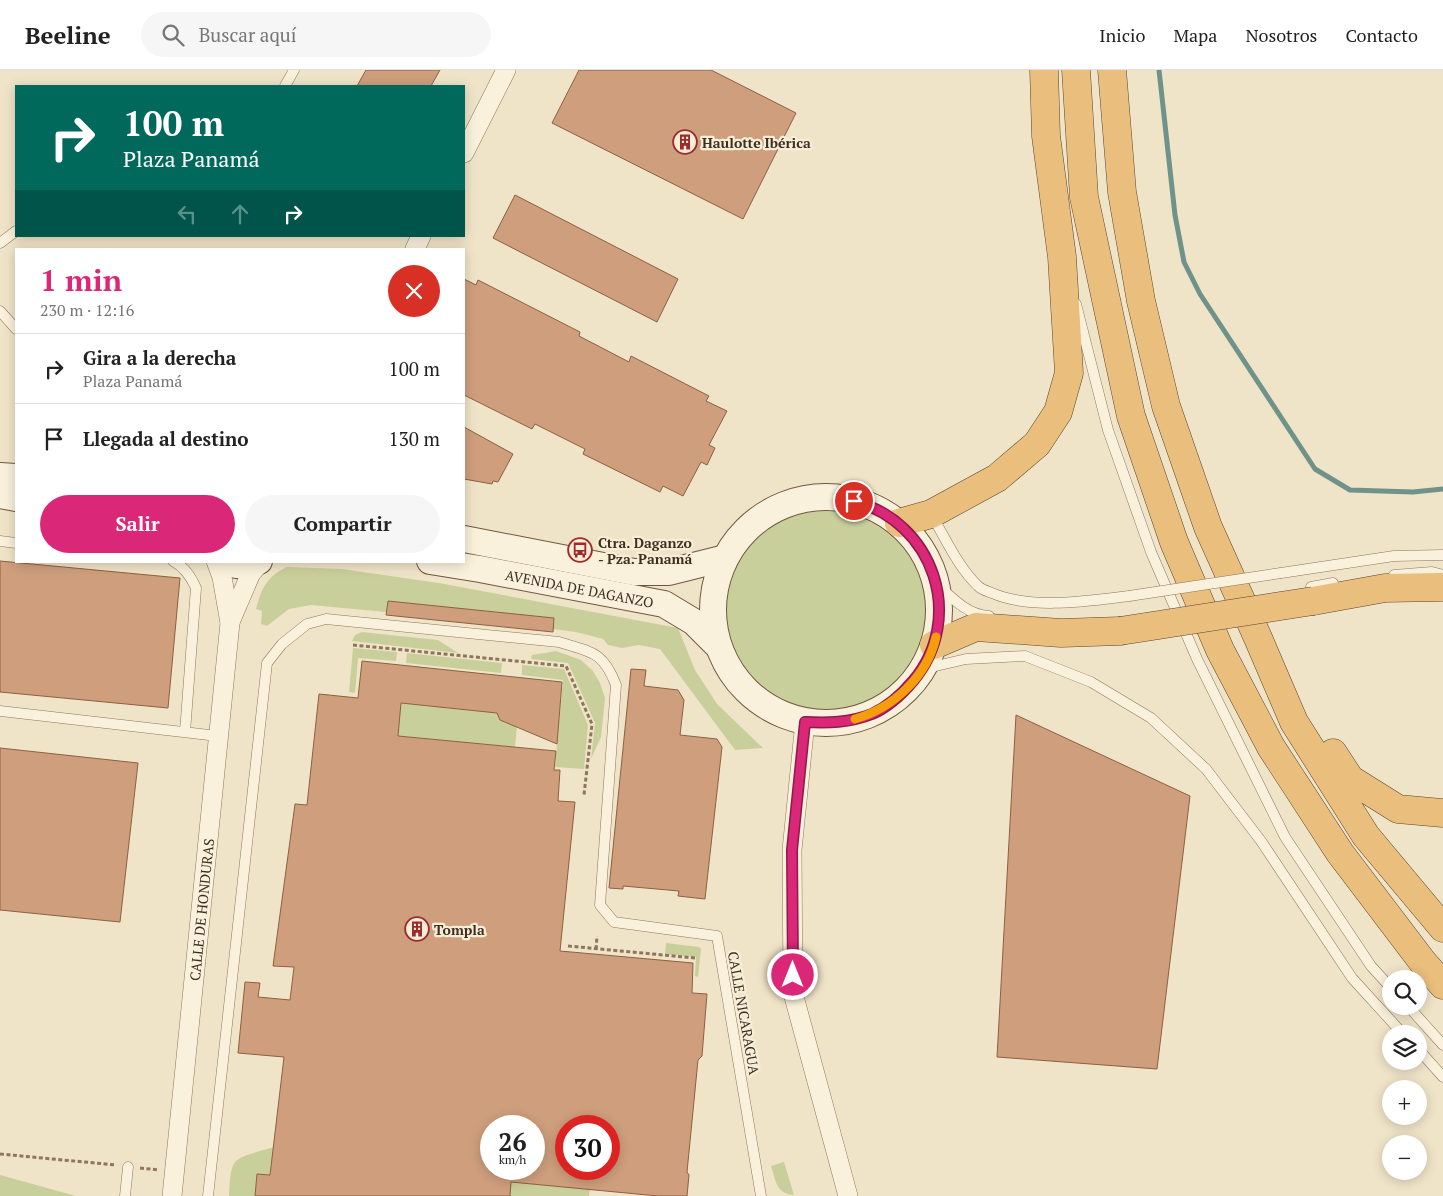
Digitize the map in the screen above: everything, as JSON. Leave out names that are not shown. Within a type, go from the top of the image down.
[{"type":"highway","points":[[899,523],[931,514],[998,478],[1037,444],[1058,412],[1069,373],[1062,257],[1046,136],[1044,70]]},
{"type":"highway","points":[[1076,70],[1084,197],[1130,416],[1174,542],[1220,650],[1271,747],[1340,853],[1422,961],[1443,985]]},
{"type":"highway","points":[[1112,70],[1122,192],[1141,301],[1166,406],[1208,527],[1294,722],[1366,836],[1443,928]]},
{"type":"highway","points":[[929,657],[976,628],[1061,633],[1120,626],[1308,592],[1443,587]]},
{"type":"highway","points":[[1258,638],[1350,779],[1398,809],[1443,813]]},
{"type":"main road","points":[[0,476],[15,477]]},
{"type":"main road","points":[[0,495],[15,498]]},
{"type":"main road","points":[[838,497],[870,506],[899,523],[916,540],[924,554],[936,583],[940,604],[939,624],[929,657],[901,695],[872,714],[839,723],[805,722],[776,712],[750,695],[730,672],[717,645],[712,615],[715,586],[725,558],[745,530],[772,510],[804,499],[838,497]]},
{"type":"main road","name":"AVENIDA DE DAGANZO","points":[[465,540],[634,572],[669,572],[725,558]]},
{"type":"main road","points":[[232,563],[238,565],[254,563]]},
{"type":"main road","name":"AVENIDA DE DAGANZO","points":[[442,563],[664,604],[694,622],[717,645]]},
{"type":"street","points":[[465,151],[506,70]]},
{"type":"street","name":"CALLE DE HONDURAS","points":[[172,1196],[230,623],[222,577],[217,563]]},
{"type":"street","name":"CALLE DE HONDURAS","points":[[230,623],[252,573],[259,563]]},
{"type":"street","points":[[805,722],[792,850],[793,993],[848,1196]]},
{"type":"lane","points":[[286,85],[294,70]]},
{"type":"lane","points":[[0,243],[15,232]]},
{"type":"lane","points":[[1062,257],[1108,430],[1151,552],[1197,659],[1285,837],[1371,966],[1382,978]]},
{"type":"lane","points":[[0,311],[15,328]]},
{"type":"lane","points":[[931,514],[965,571],[980,588],[1001,597],[1038,602],[1072,602],[1129,596],[1394,556],[1443,555]]},
{"type":"lane","points":[[0,541],[15,543]]},
{"type":"lane","points":[[178,563],[190,576],[196,588],[185,732]]},
{"type":"lane","points":[[1388,575],[1432,572],[1443,575]]},
{"type":"lane","points":[[1308,592],[1340,582]]},
{"type":"lane","points":[[936,583],[960,605],[982,616],[1000,617]]},
{"type":"lane","points":[[1234,601],[1254,598]]},
{"type":"lane","points":[[1065,623],[1120,626],[1163,614],[1215,604]]},
{"type":"lane","name":"CALLE NICARAGUA","points":[[208,1196],[267,663],[282,644],[307,624],[326,619],[559,642],[596,654],[610,670],[616,685],[600,906],[614,922],[716,936],[761,1196]]},
{"type":"lane","points":[[929,657],[966,659],[1025,656],[1091,682],[1151,718],[1206,769],[1261,842],[1352,978],[1396,1025]]},
{"type":"lane","points":[[0,711],[218,736]]},
{"type":"lane","points":[[1416,1015],[1443,1045]]},
{"type":"lane","points":[[1427,1059],[1443,1077]]},
{"type":"lane","points":[[125,1196],[128,1166]]},
{"type":"path","points":[[353,645],[566,666],[592,724],[584,795]]},
{"type":"path","points":[[596,949],[597,936]]},
{"type":"path","points":[[568,946],[695,958]]},
{"type":"path","points":[[0,1154],[175,1172]]},
{"type":"green space","points":[[825,511],[845,513],[872,523],[889,534],[903,548],[918,574],[924,592],[926,612],[924,632],[914,659],[903,676],[889,690],[863,705],[845,711],[825,713],[805,711],[778,701],[761,690],[747,676],[732,650],[726,632],[724,612],[726,592],[736,565],[747,548],[761,534],[787,519],[805,513]]},
{"type":"green space","points":[[287,567],[342,569],[439,583],[678,628],[695,670],[717,704],[763,748],[735,750],[660,649],[639,645],[622,648],[608,645],[603,639],[576,632],[553,629],[554,618],[388,601],[386,612],[311,605],[289,609],[267,626],[261,624],[262,611],[256,609],[260,595],[270,579]]},
{"type":"green space","points":[[362,632],[438,640],[458,653],[352,641],[355,635]]},
{"type":"green space","points":[[353,648],[397,652],[396,661],[358,658],[355,693],[349,692]]},
{"type":"green space","points":[[556,651],[581,660],[593,671],[600,683],[605,698],[601,737],[591,759],[595,723],[568,663],[531,659],[532,655]]},
{"type":"green space","points":[[407,653],[502,663],[501,673],[406,663]]},
{"type":"green space","points":[[522,665],[564,669],[588,725],[584,769],[555,767],[563,680],[522,675]]},
{"type":"green space","points":[[401,703],[518,715],[515,747],[398,736]]},
{"type":"green space","points":[[666,943],[699,947],[701,949],[698,977],[695,976],[696,957],[665,954]]},
{"type":"green space","points":[[274,1147],[270,1175],[257,1174],[255,1196],[229,1196],[231,1173],[236,1161]]},
{"type":"green space","points":[[784,1162],[794,1195],[780,1189],[774,1177],[771,1166]]},
{"type":"green space","points":[[0,1175],[76,1196],[0,1196]]},
{"type":"green space","points":[[511,1182],[590,1189],[589,1196],[510,1196]]},
{"type":"building","points":[[366,70],[440,70],[432,85],[358,85]]},
{"type":"building","name":"Haulotte Ibérica","points":[[579,70],[711,70],[796,113],[743,219],[552,123]]},
{"type":"building","points":[[515,195],[678,279],[657,322],[493,238]]},
{"type":"building","points":[[465,280],[476,285],[478,280],[580,332],[579,336],[629,362],[631,356],[709,396],[706,401],[727,411],[709,445],[715,448],[707,465],[701,462],[683,496],[663,486],[660,492],[583,454],[585,449],[535,424],[532,429],[465,396]]},
{"type":"building","points":[[465,428],[513,454],[498,482],[493,481],[492,484],[465,479]]},
{"type":"building","points":[[0,561],[180,578],[168,708],[0,692]]},
{"type":"building","points":[[388,601],[554,618],[553,632],[386,615]]},
{"type":"building","name":"Tompla","points":[[362,661],[562,682],[557,744],[500,720],[497,713],[401,703],[398,736],[556,751],[554,770],[560,770],[558,801],[575,802],[560,951],[693,963],[692,993],[707,994],[702,1056],[698,1060],[687,1172],[689,1175],[687,1196],[658,1196],[511,1182],[510,1196],[255,1196],[257,1174],[270,1175],[284,1057],[238,1053],[245,982],[260,983],[258,997],[290,1000],[294,967],[273,966],[295,804],[307,805],[319,694],[358,698]]},
{"type":"building","points":[[631,669],[646,670],[644,686],[678,690],[684,700],[680,735],[717,739],[722,747],[705,899],[678,896],[679,891],[623,886],[623,889],[609,888]]},
{"type":"building","points":[[1016,715],[1190,796],[1157,1069],[997,1057]]},
{"type":"building","points":[[0,748],[138,763],[120,922],[0,910]]},
{"type":"waterway","points":[[1159,70],[1175,215],[1184,262],[1200,294],[1315,469],[1350,490],[1413,492],[1443,489]]},
{"type":"slow traffic","points":[[855,719],[872,714],[901,695],[923,669],[936,637]]},
{"type":"place","name":"Haulotte Ibérica","points":[[685,142]]},
{"type":"place","name":"Ctra. Daganzo - Pza. Panamá","points":[[580,550]]},
{"type":"place","name":"Tompla","points":[[417,929]]},
{"type":"route","points":[[793,975],[792,850],[805,722],[839,723],[872,714],[901,695],[923,669],[934,645],[939,624],[940,604],[936,583],[928,560],[916,540],[899,523],[870,506],[854,501]]}]
